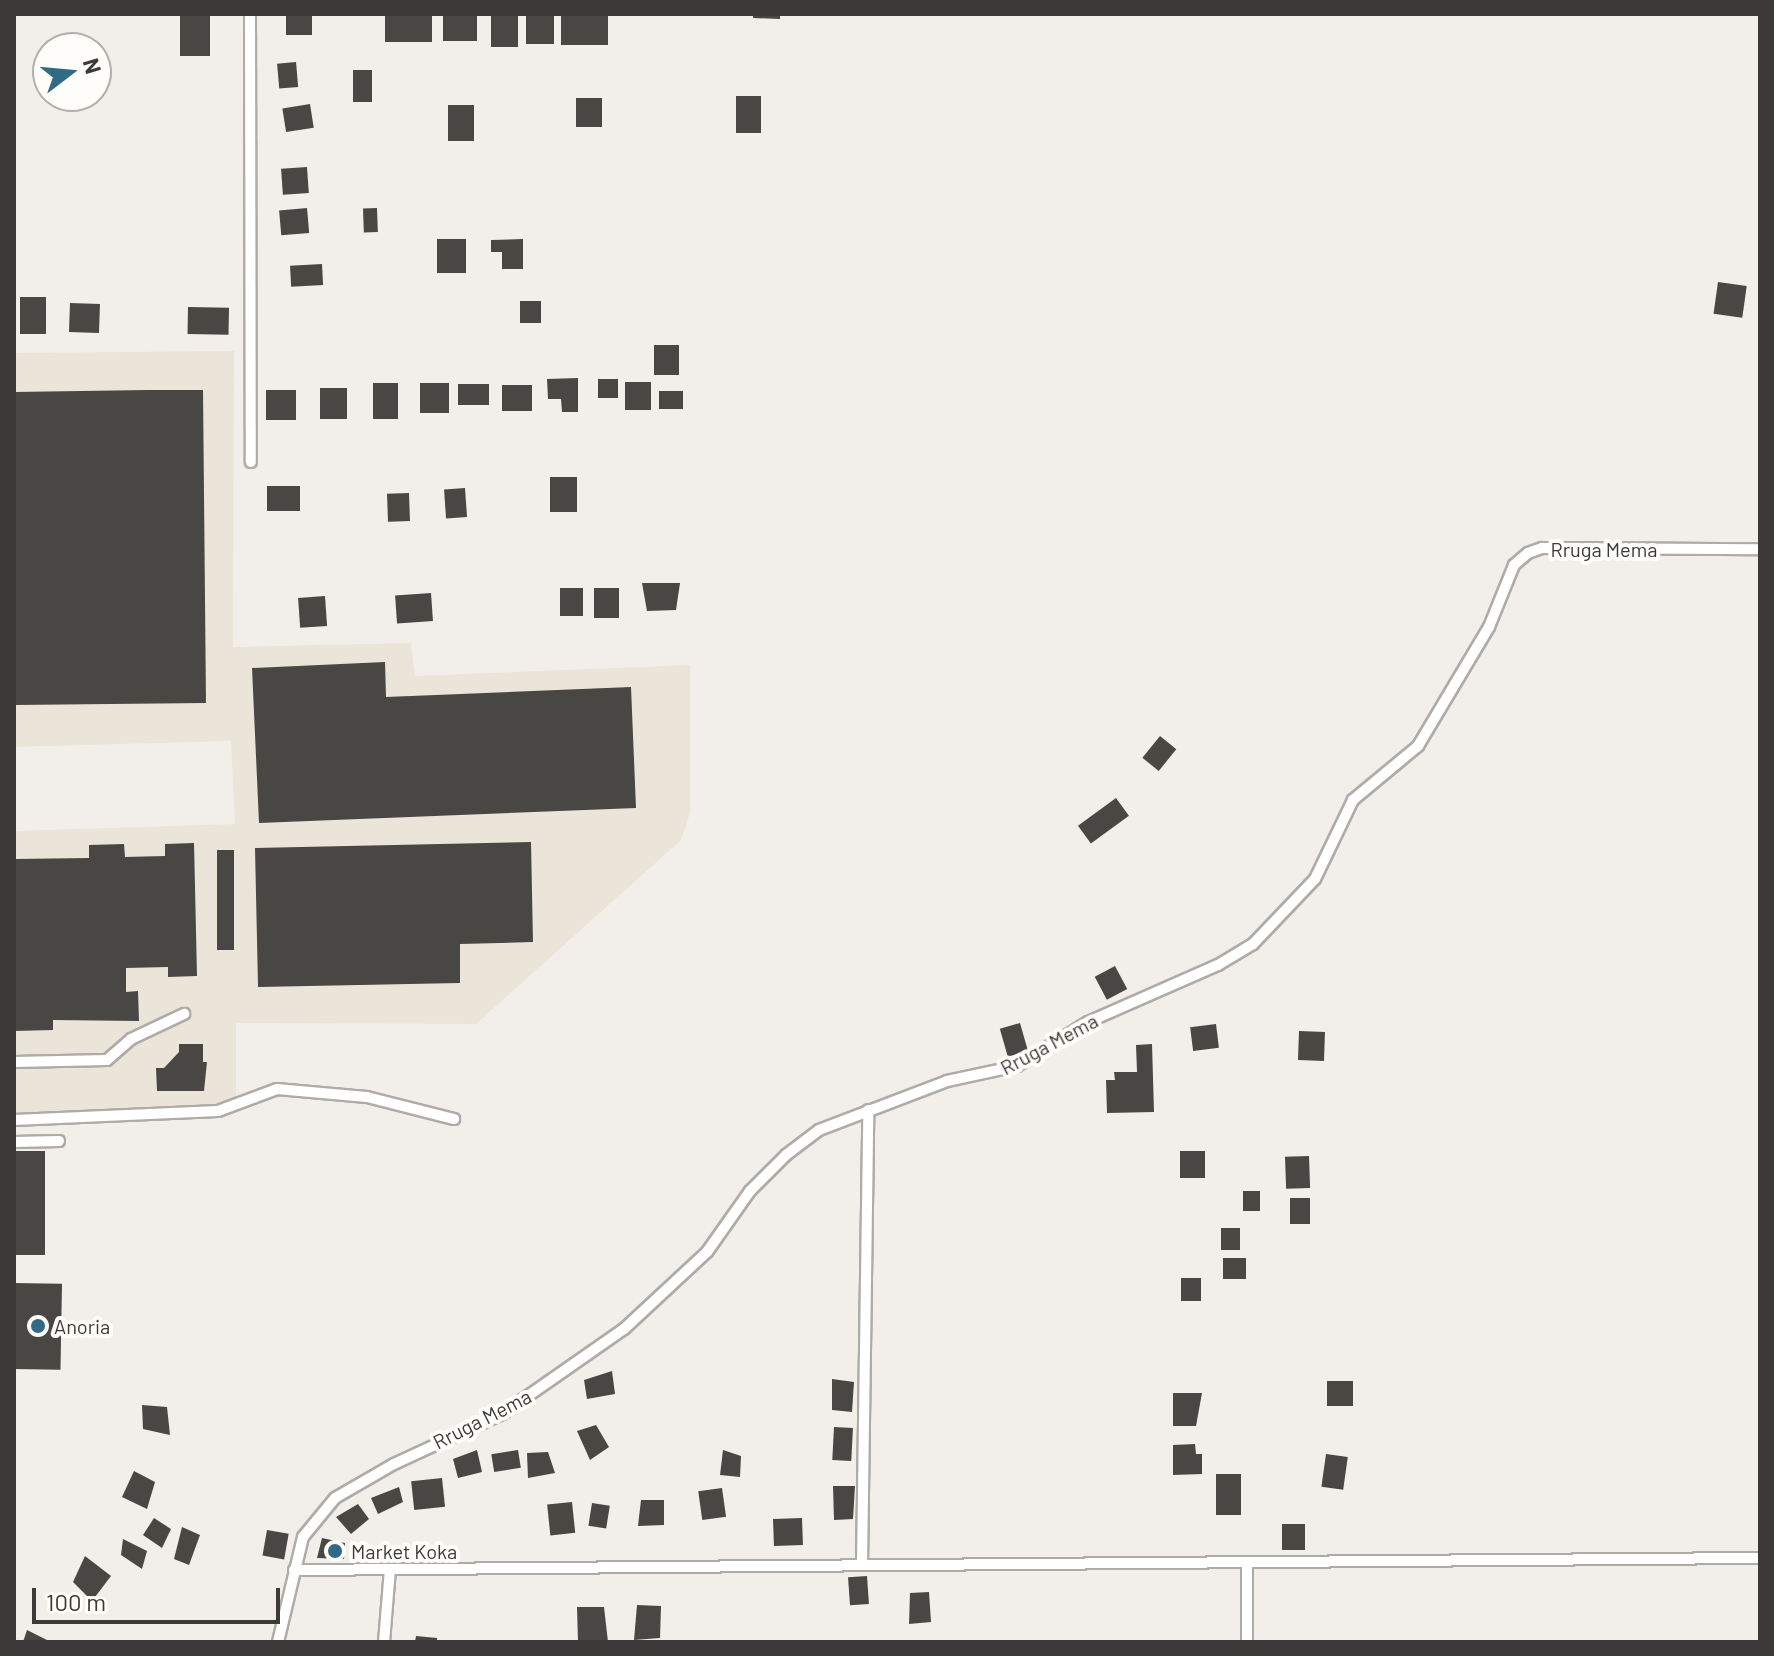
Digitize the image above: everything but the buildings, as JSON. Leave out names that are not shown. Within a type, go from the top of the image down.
[{"type":"lane","points":[[250,14],[251,462]]},
{"type":"lane","name":"Rruga Mema","points":[[278,1642],[303,1537],[335,1498],[394,1464],[502,1414],[624,1329],[707,1252],[750,1191],[786,1155],[819,1130],[947,1081],[1017,1066],[1088,1022],[1218,965],[1253,944],[1315,879],[1353,800],[1418,746],[1489,627],[1514,565],[1528,553],[1542,548],[1760,549]]},
{"type":"lane","points":[[14,1062],[107,1060],[131,1039],[184,1014]]},
{"type":"lane","points":[[14,1120],[218,1111],[277,1089],[367,1097],[454,1119]]},
{"type":"lane","points":[[862,1565],[868,1110]]},
{"type":"lane","points":[[14,1142],[59,1141]]},
{"type":"lane","points":[[294,1570],[1760,1558]]},
{"type":"lane","points":[[1247,1563],[1247,1642]]},
{"type":"lane","points":[[384,1642],[390,1569]]},
{"type":"shaded area","points":[[234,351],[233,647],[411,643],[415,676],[690,665],[690,813],[681,840],[476,1024],[236,1023],[236,1099],[203,1106],[14,1115],[14,831],[235,824],[231,741],[14,747],[14,353]]},
{"type":"place","name":"Anoria","points":[[38,1326]]},
{"type":"place","name":"Market Koka","points":[[335,1551]]}]
